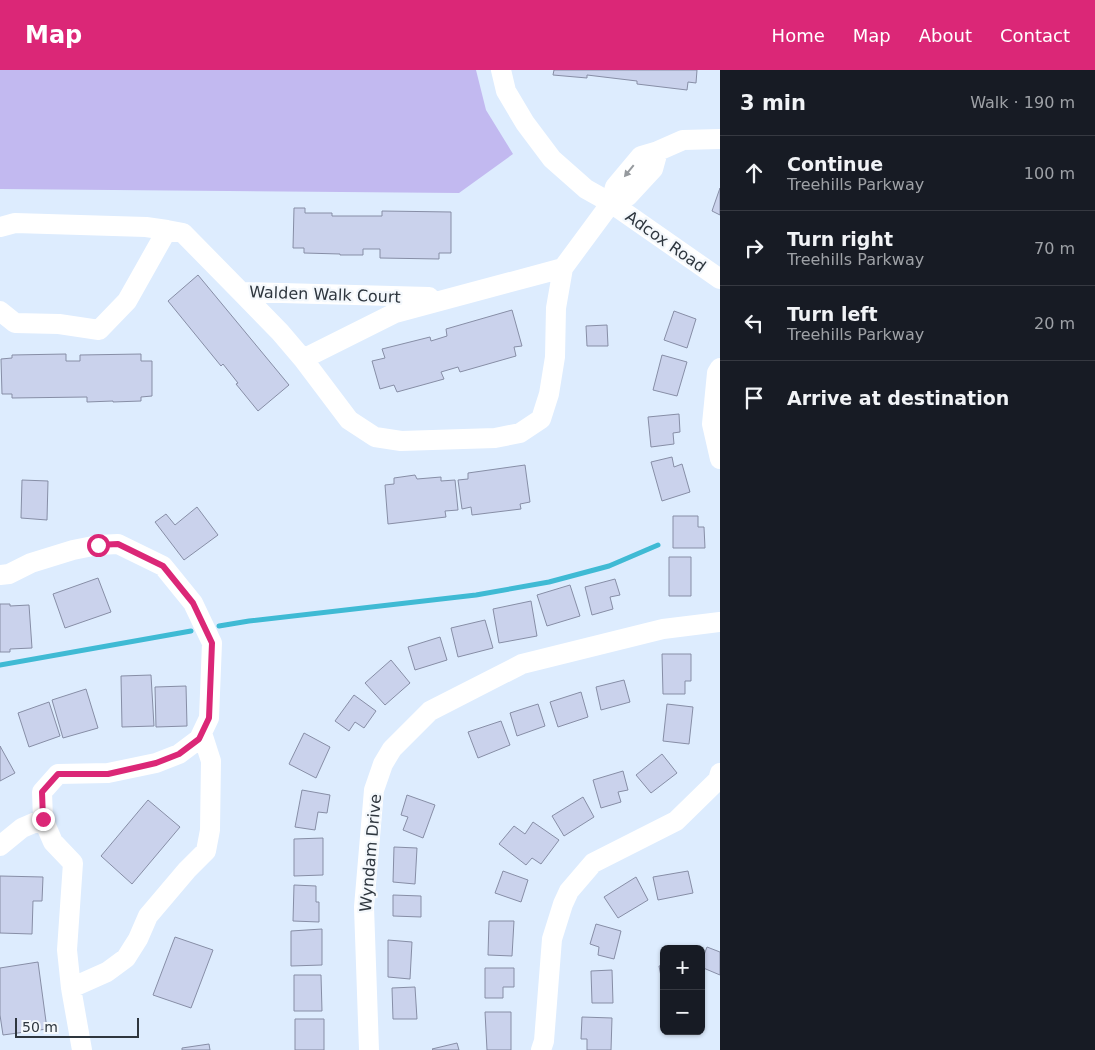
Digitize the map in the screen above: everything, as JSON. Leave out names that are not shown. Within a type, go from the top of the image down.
[{"type":"street","name":"Adcox Road","points":[[501,70],[506,91],[525,123],[552,159],[586,190],[611,202],[720,279]]},
{"type":"street","name":"Adcox Road","points":[[611,202],[615,187],[641,156],[683,140],[720,139]]},
{"type":"street","points":[[303,359],[349,420],[375,437],[401,441],[495,438],[520,433],[540,419],[549,394],[555,357],[556,308],[563,268],[611,202]]},
{"type":"street","points":[[0,227],[15,224],[146,227],[183,233],[241,292]]},
{"type":"street","points":[[0,311],[15,323],[59,324],[99,330],[127,301],[167,230]]},
{"type":"street","name":"Walden Walk Court","points":[[241,292],[303,359],[395,313],[563,268]]},
{"type":"street","name":"Walden Walk Court","points":[[241,292],[452,298]]},
{"type":"street","points":[[720,368],[717,373],[712,424],[720,459]]},
{"type":"street","points":[[0,575],[9,574],[31,563],[73,550],[98,545],[118,544],[163,566],[193,603],[212,643],[209,718],[199,739],[179,754],[156,763],[108,774],[58,774],[42,792],[43,819],[53,842],[73,863],[67,950],[71,988],[82,1050]]},
{"type":"street","name":"Wyndam Drive","points":[[369,1050],[364,907],[374,790],[383,764],[392,749],[430,711],[522,664],[663,629],[720,622]]},
{"type":"street","points":[[71,988],[107,972],[126,958],[148,916],[187,870],[206,851],[210,830],[211,761],[202,733]]},
{"type":"street","points":[[541,1050],[544,1041],[552,939],[562,904],[569,891],[593,863],[676,821],[718,780],[720,773]]},
{"type":"street","points":[[0,846],[22,828],[43,819]]},
{"type":"shaded area","points":[[0,70],[476,70],[486,110],[513,154],[459,193],[0,189]]},
{"type":"building","points":[[554,70],[697,70],[696,83],[688,82],[687,90],[587,75],[587,78],[553,75]]},
{"type":"building","points":[[720,188],[720,215],[712,211]]},
{"type":"building","points":[[294,208],[305,208],[305,213],[332,213],[332,216],[382,216],[382,211],[451,212],[451,253],[439,253],[439,259],[380,258],[380,249],[363,249],[363,255],[304,253],[304,248],[293,248]]},
{"type":"building","points":[[198,275],[289,385],[258,411],[236,384],[238,383],[223,364],[221,366],[168,301]]},
{"type":"building","points":[[512,310],[522,346],[514,347],[516,356],[460,372],[458,367],[441,372],[444,379],[397,392],[394,385],[380,389],[372,361],[385,358],[382,349],[430,337],[431,341],[447,336],[446,329]]},
{"type":"building","points":[[674,311],[696,319],[687,348],[664,340]]},
{"type":"building","points":[[607,325],[608,346],[587,346],[586,326]]},
{"type":"building","points":[[66,354],[66,361],[80,361],[80,355],[141,354],[141,361],[152,361],[152,396],[141,397],[141,401],[87,402],[87,397],[12,398],[12,394],[2,394],[1,359],[12,358],[12,355]]},
{"type":"building","points":[[662,355],[687,362],[677,396],[653,390]]},
{"type":"building","points":[[679,414],[680,432],[673,433],[674,444],[651,447],[648,417]]},
{"type":"building","points":[[672,457],[674,467],[682,464],[690,492],[662,501],[651,462]]},
{"type":"building","points":[[525,465],[530,502],[520,504],[521,509],[472,515],[471,507],[462,509],[458,480],[468,479],[468,473]]},
{"type":"building","points":[[415,475],[417,479],[441,477],[441,481],[455,480],[458,510],[445,511],[446,517],[388,524],[385,485],[394,484],[394,478]]},
{"type":"building","points":[[22,480],[48,481],[47,520],[21,518]]},
{"type":"building","points":[[197,507],[218,535],[184,560],[155,522],[166,514],[175,525]]},
{"type":"building","points":[[673,516],[698,516],[698,527],[704,527],[705,548],[673,548]]},
{"type":"building","points":[[669,557],[691,557],[691,596],[669,596]]},
{"type":"building","points":[[98,578],[111,612],[65,628],[53,594]]},
{"type":"building","points":[[615,579],[620,595],[610,597],[613,609],[592,615],[585,587]]},
{"type":"building","points":[[570,585],[580,616],[547,626],[537,595]]},
{"type":"building","points":[[531,601],[537,636],[499,643],[493,609]]},
{"type":"building","points":[[0,604],[10,604],[10,606],[29,605],[32,648],[10,649],[10,652],[0,652]]},
{"type":"building","points":[[485,620],[493,648],[458,657],[451,628]]},
{"type":"building","points":[[440,637],[447,660],[415,670],[408,647]]},
{"type":"building","points":[[662,654],[691,654],[691,681],[685,681],[685,694],[663,694]]},
{"type":"building","points":[[391,660],[410,683],[385,705],[365,683]]},
{"type":"building","points":[[151,675],[154,726],[122,727],[121,676]]},
{"type":"building","points":[[624,680],[630,702],[601,710],[596,687]]},
{"type":"building","points":[[186,686],[187,726],[156,727],[155,687]]},
{"type":"building","points":[[86,689],[98,728],[63,738],[52,700]]},
{"type":"building","points":[[581,692],[588,717],[558,727],[550,702]]},
{"type":"building","points":[[354,695],[376,711],[364,728],[355,722],[349,731],[335,721]]},
{"type":"building","points":[[49,702],[60,736],[29,747],[18,713]]},
{"type":"building","points":[[538,704],[545,726],[517,736],[510,713]]},
{"type":"building","points":[[667,704],[693,707],[689,744],[663,741]]},
{"type":"building","points":[[501,721],[510,745],[478,758],[468,732]]},
{"type":"building","points":[[304,733],[330,747],[316,778],[289,764]]},
{"type":"building","points":[[0,746],[15,773],[0,781]]},
{"type":"building","points":[[662,754],[677,773],[651,793],[636,775]]},
{"type":"building","points":[[623,771],[628,790],[618,792],[621,802],[601,808],[593,780]]},
{"type":"building","points":[[302,790],[330,795],[327,813],[318,812],[315,830],[295,827]]},
{"type":"building","points":[[407,795],[435,805],[423,838],[403,830],[408,817],[401,815]]},
{"type":"building","points":[[583,797],[594,817],[564,836],[552,816]]},
{"type":"building","points":[[148,800],[180,827],[132,884],[101,856]]},
{"type":"building","points":[[533,822],[559,840],[541,864],[532,858],[526,865],[499,844],[514,826],[525,834]]},
{"type":"building","points":[[323,838],[323,875],[294,876],[294,839]]},
{"type":"building","points":[[394,847],[417,848],[415,884],[393,882]]},
{"type":"building","points":[[503,871],[528,880],[521,902],[495,893]]},
{"type":"building","points":[[688,871],[693,893],[658,900],[653,877]]},
{"type":"building","points":[[0,876],[43,877],[42,901],[33,901],[32,934],[0,933]]},
{"type":"building","points":[[636,877],[648,900],[618,918],[604,897]]},
{"type":"building","points":[[294,885],[316,886],[316,902],[319,902],[319,922],[293,921]]},
{"type":"building","points":[[393,895],[421,896],[421,917],[393,916]]},
{"type":"building","points":[[489,921],[514,921],[512,956],[488,955]]},
{"type":"building","points":[[596,924],[621,931],[614,959],[598,955],[599,947],[590,944]]},
{"type":"building","points":[[322,929],[322,965],[291,966],[291,931]]},
{"type":"building","points":[[175,937],[213,950],[191,1008],[153,995]]},
{"type":"building","points":[[388,940],[412,942],[410,979],[388,977]]},
{"type":"building","points":[[707,947],[720,952],[720,975],[705,969],[705,952]]},
{"type":"building","points":[[38,962],[47,1029],[3,1035],[0,1015],[0,968]]},
{"type":"building","points":[[485,968],[514,968],[514,987],[503,987],[503,998],[485,998]]},
{"type":"building","points":[[612,970],[613,1003],[592,1003],[591,971]]},
{"type":"building","points":[[294,975],[321,975],[322,1011],[294,1011]]},
{"type":"building","points":[[415,987],[417,1019],[393,1019],[392,988]]},
{"type":"building","points":[[485,1012],[511,1012],[511,1050],[487,1050]]},
{"type":"building","points":[[582,1017],[612,1018],[611,1050],[587,1050],[587,1039],[581,1039]]},
{"type":"building","points":[[295,1019],[324,1019],[324,1050],[295,1050]]},
{"type":"building","points":[[457,1043],[459,1050],[432,1049]]},
{"type":"building","points":[[209,1044],[210,1050],[182,1050],[182,1048]]},
{"type":"waterway","points":[[219,626],[476,595],[549,582],[609,566],[658,545]]},
{"type":"waterway","points":[[0,665],[191,631]]},
{"type":"route","points":[[43,819],[42,792],[58,774],[108,774],[156,763],[179,754],[199,739],[209,718],[212,643],[193,603],[163,566],[118,544],[98,545]]}]
